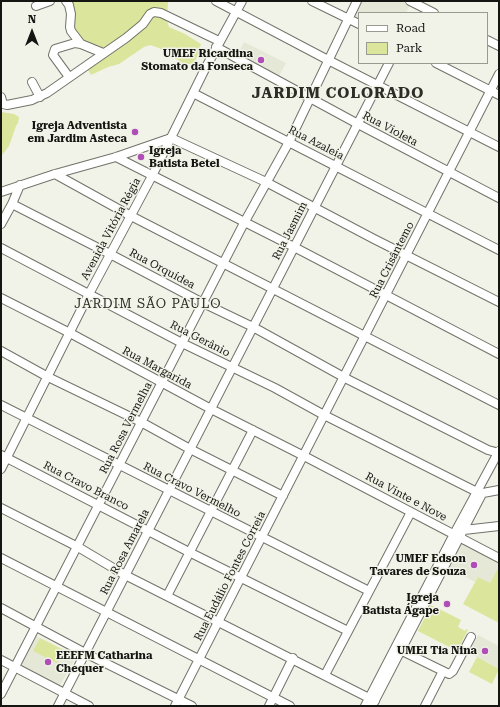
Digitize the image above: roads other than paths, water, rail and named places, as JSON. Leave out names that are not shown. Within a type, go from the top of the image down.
[{"type":"street","points":[[36,6],[50,1]]},
{"type":"street","points":[[66,1],[72,14],[70,27],[82,44]]},
{"type":"street","points":[[216,1],[236,13],[499,147]]},
{"type":"street","name":"Avenida Vitória Régia","points":[[1,469],[4,457],[27,419],[110,254],[152,176],[217,44],[242,1]]},
{"type":"street","points":[[312,1],[358,24]]},
{"type":"street","name":"Rua Rosa Vermelha","points":[[1,694],[78,547],[98,504],[202,303],[224,264],[266,182],[289,142],[357,1]]},
{"type":"street","points":[[413,12],[415,2],[432,12]]},
{"type":"street","name":"Rua Violeta","points":[[103,53],[126,38],[143,24],[150,14],[154,12],[161,13],[309,98],[499,198]]},
{"type":"street","points":[[488,40],[499,46]]},
{"type":"street","points":[[69,77],[54,57],[55,49],[75,44],[82,44],[103,53]]},
{"type":"street","points":[[1,97],[3,104],[7,105],[40,97],[103,53]]},
{"type":"street","name":"Rua Jasmim","points":[[211,409],[231,367],[273,289],[389,64]]},
{"type":"street","points":[[438,64],[499,95]]},
{"type":"street","name":"Rua Crisântemo","points":[[304,456],[387,295],[468,132],[499,74]]},
{"type":"street","points":[[32,82],[40,97]]},
{"type":"street","name":"Rua Azaleia","points":[[193,93],[499,250]]},
{"type":"street","points":[[1,192],[55,174],[116,157],[171,138],[266,182],[499,302]]},
{"type":"street","points":[[116,157],[294,247],[499,354]]},
{"type":"street","points":[[55,174],[131,216],[499,406]]},
{"type":"street","points":[[1,224],[20,185]]},
{"type":"street","name":"Rua Orquídea","points":[[12,204],[202,303],[253,327],[344,377],[481,446],[499,452]]},
{"type":"street","name":"Rua Gerânio","points":[[1,248],[182,343],[275,388],[324,415],[480,493]]},
{"type":"street","name":"Rua Margarida","points":[[1,298],[70,333],[211,409],[304,456]]},
{"type":"street","points":[[1,352],[48,377],[141,422],[190,449],[283,496]]},
{"type":"street","name":"Rua Cravo Vermelho","points":[[1,405],[119,464],[210,512],[369,591]]},
{"type":"street","name":"Rua Rosa Amarela","points":[[58,706],[211,409]]},
{"type":"street","points":[[167,596],[253,430]]},
{"type":"street","points":[[365,706],[372,701],[480,493],[499,452]]},
{"type":"street","name":"Rua Eudálio Fontes Correia","points":[[177,703],[304,456]]},
{"type":"street","name":"Rua Vinte e Nove","points":[[304,456],[411,512],[459,534],[499,558]]},
{"type":"street","name":"Rua Cravo Branco","points":[[4,457],[240,578],[348,631]]},
{"type":"street","points":[[480,493],[499,462]]},
{"type":"street","points":[[480,493],[499,490]]},
{"type":"street","points":[[1,508],[78,547],[125,575],[293,658],[372,701]]},
{"type":"street","points":[[325,675],[411,512]]},
{"type":"street","points":[[459,534],[499,526]]},
{"type":"street","points":[[1,558],[290,706]]},
{"type":"street","points":[[1,608],[177,703],[192,706]]},
{"type":"street","points":[[398,649],[449,674],[452,673],[471,637]]},
{"type":"street","points":[[269,706],[293,658]]},
{"type":"street","points":[[1,660],[89,706]]},
{"type":"street","points":[[426,706],[442,671]]},
{"type":"place","name":"UMEF Ricardina Stomato da Fonseca","points":[[261,60]]},
{"type":"place","name":"Igreja Adventista em Jardim Asteca","points":[[135,132]]},
{"type":"place","name":"Igreja Batista Betel","points":[[141,157]]},
{"type":"place","name":"UMEF Edson Tavares de Souza","points":[[474,565]]},
{"type":"place","name":"Igreja Batista Ágape","points":[[447,604]]},
{"type":"place","name":"UMEI Tia Nina","points":[[485,651]]},
{"type":"place","name":"EEEFM Catharina Chequer","points":[[48,662]]},
{"type":"district","name":"JARDIM COLORADO","points":[[338,94]]},
{"type":"district","name":"JARDIM SÃO PAULO","points":[[148,304]]}]
